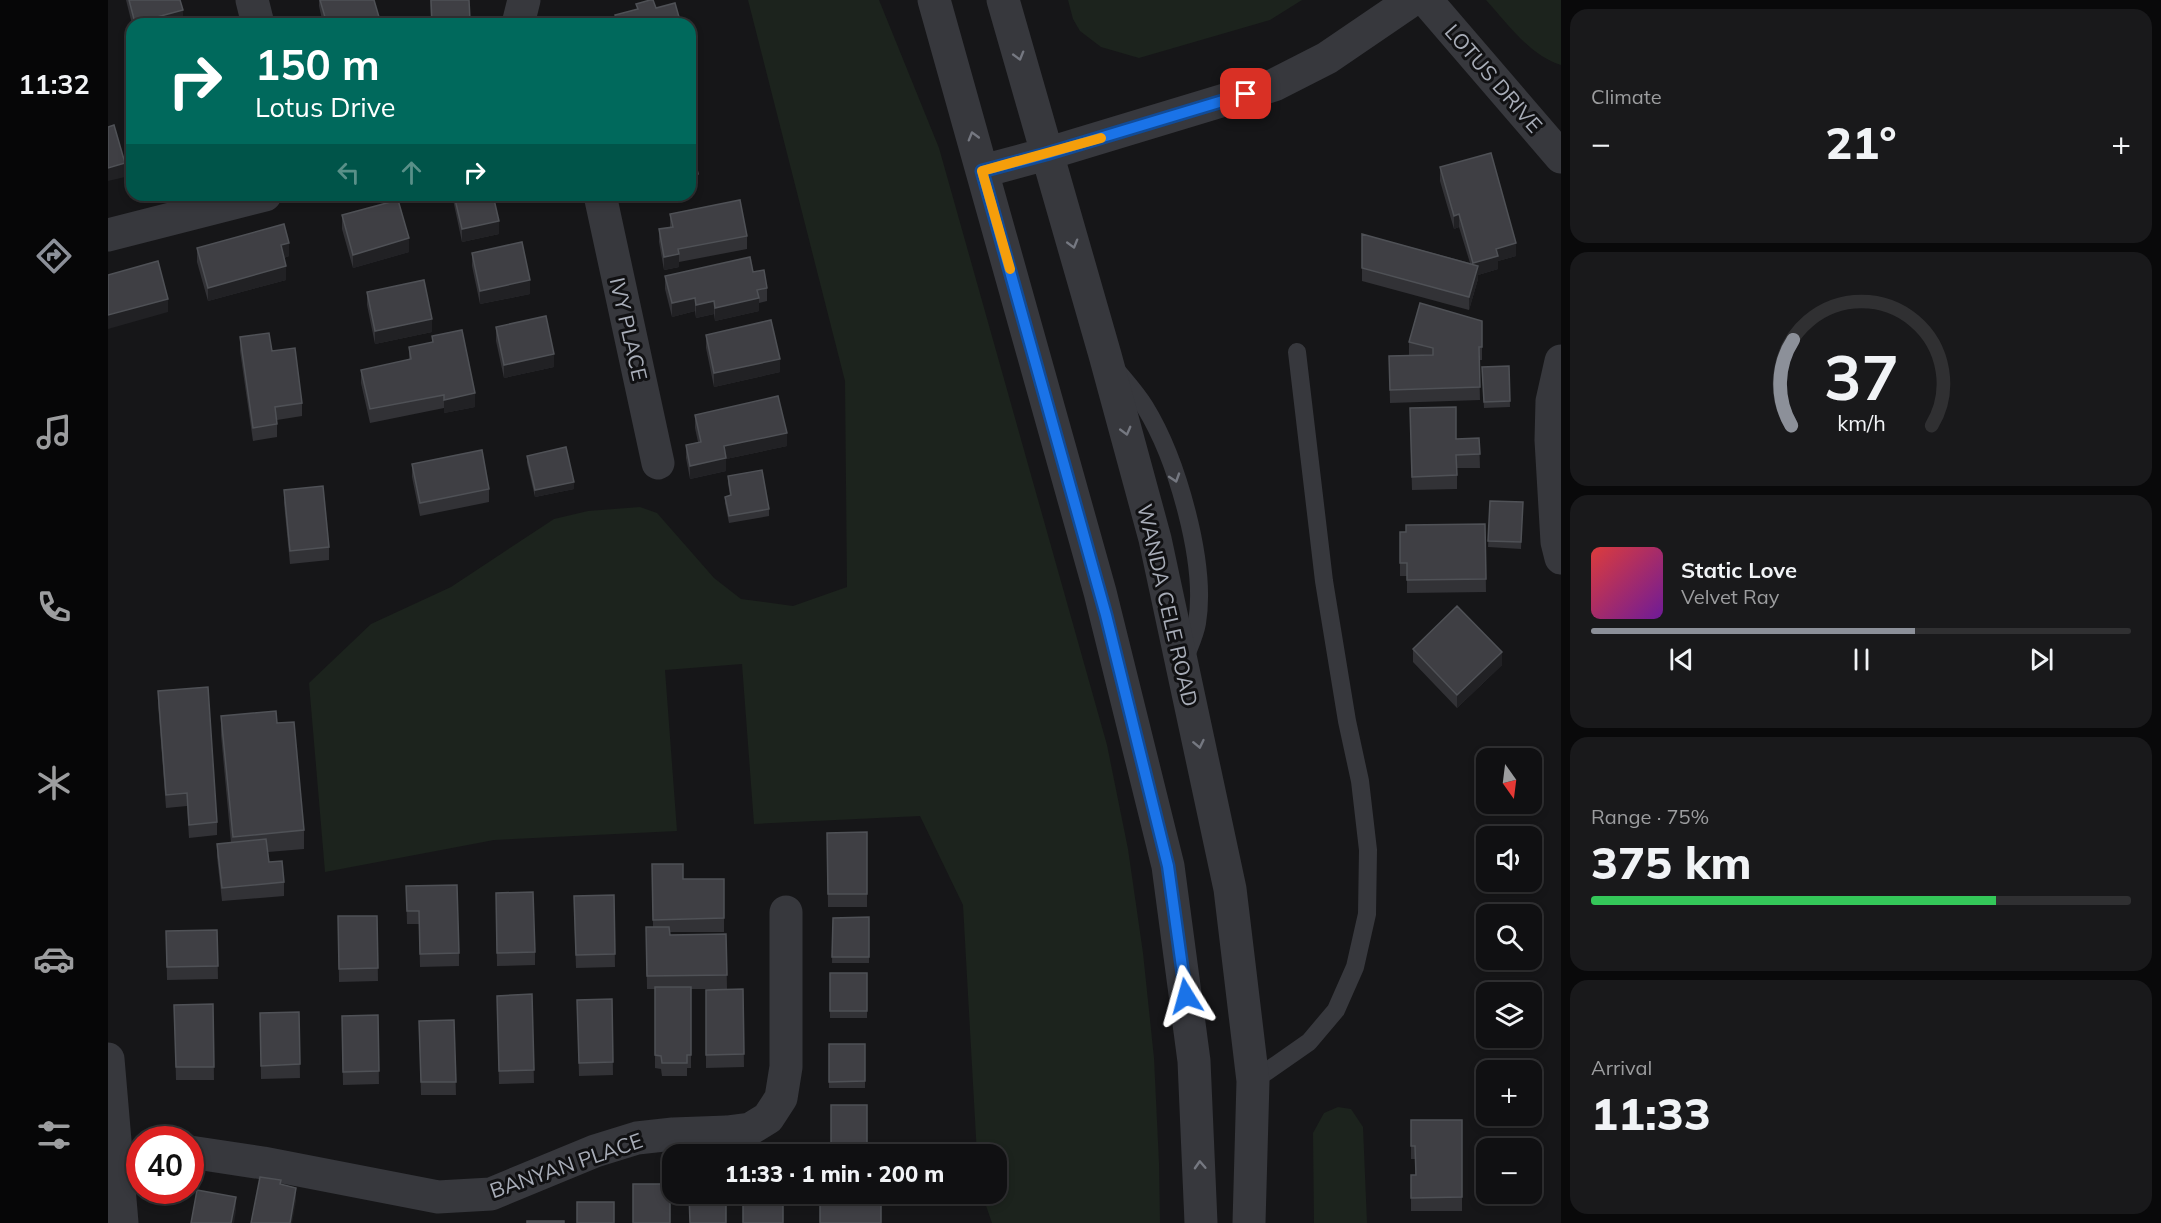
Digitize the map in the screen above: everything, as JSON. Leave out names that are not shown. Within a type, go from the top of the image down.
[{"type":"street","points":[[252,0],[256,18]]},
{"type":"street","points":[[520,18],[524,0]]},
{"type":"street","points":[[934,0],[1100,592],[1168,866],[1194,1061],[1201,1223]]},
{"type":"street","name":"WANDA CELE ROAD","points":[[1003,0],[1105,355],[1155,539],[1230,889],[1253,1081],[1249,1223]]},
{"type":"street","points":[[982,171],[1274,85],[1327,58],[1412,0]]},
{"type":"street","name":"LOTUS DRIVE","points":[[1426,0],[1561,157]]},
{"type":"street","points":[[108,235],[241,201]]},
{"type":"street","name":"IVY PLACE","points":[[601,201],[658,463]]},
{"type":"street","points":[[1561,361],[1552,401],[1551,440],[1557,542],[1561,558]]},
{"type":"street","name":"BANYAN PLACE","points":[[204,1154],[264,1163],[438,1197],[491,1194],[595,1150],[637,1138],[750,1129],[768,1118],[781,1098],[786,1066],[786,912]]},
{"type":"street","points":[[108,1059],[121,1147],[122,1223]]},
{"type":"lane","points":[[1253,1081],[1309,1042],[1336,1010],[1355,967],[1367,914],[1368,850],[1360,781],[1347,721],[1324,581],[1297,352]]},
{"type":"shaded area","points":[[748,0],[879,0],[939,148],[1107,745],[1128,849],[1143,953],[1154,1058],[1160,1223],[992,1223],[985,1204],[1007,1204],[1007,1144],[976,1144],[963,905],[920,816],[754,824],[742,664],[665,670],[677,831],[494,840],[325,872],[309,683],[371,624],[451,587],[554,519],[588,511],[640,507],[657,513],[714,578],[741,599],[793,606],[847,587],[845,381]]},
{"type":"shaded area","points":[[1068,0],[1302,0],[1270,20],[1139,58],[1101,47],[1080,31],[1073,19]]},
{"type":"shaded area","points":[[1486,0],[1561,0],[1561,65],[1550,61],[1529,47]]},
{"type":"shaded area","points":[[1338,1107],[1351,1109],[1363,1127],[1367,1223],[1314,1223],[1313,1133],[1324,1113]]},
{"type":"building","points":[[129,0],[180,0],[183,10],[153,18],[134,18]]},
{"type":"building","points":[[320,0],[374,0],[379,17],[375,18],[325,18]]},
{"type":"building","points":[[431,0],[469,0],[470,18],[432,18]]},
{"type":"building","points":[[653,0],[656,8],[675,3],[679,18],[616,18],[615,15],[638,9],[636,4]]},
{"type":"building","points":[[114,125],[125,163],[108,168],[108,127]]},
{"type":"building","points":[[1491,153],[1516,243],[1496,249],[1498,256],[1473,263],[1459,214],[1454,216],[1440,167]]},
{"type":"building","points":[[740,200],[747,236],[678,249],[679,254],[664,257],[659,229],[673,227],[670,214]]},
{"type":"building","points":[[398,201],[409,238],[353,255],[342,215]]},
{"type":"building","points":[[455,201],[494,201],[499,221],[462,229]]},
{"type":"building","points":[[284,224],[289,243],[281,245],[286,266],[208,288],[197,248]]},
{"type":"building","points":[[1362,234],[1478,266],[1469,297],[1362,268]]},
{"type":"building","points":[[522,242],[530,280],[480,291],[472,253]]},
{"type":"building","points":[[750,257],[753,272],[764,270],[767,288],[757,290],[759,298],[715,308],[714,301],[696,305],[695,298],[672,303],[665,276]]},
{"type":"building","points":[[158,261],[168,299],[108,315],[108,275]]},
{"type":"building","points":[[424,280],[432,319],[375,331],[367,292]]},
{"type":"building","points":[[1420,303],[1482,321],[1482,347],[1479,347],[1480,387],[1390,390],[1389,356],[1433,355],[1433,348],[1409,342]]},
{"type":"building","points":[[546,316],[554,354],[504,365],[496,327]]},
{"type":"building","points":[[771,320],[780,359],[714,373],[706,335]]},
{"type":"building","points":[[462,330],[475,393],[444,400],[444,395],[370,409],[361,370],[411,359],[409,347],[433,342],[432,336]]},
{"type":"building","points":[[269,333],[272,351],[295,348],[302,403],[275,407],[277,424],[253,428],[240,337]]},
{"type":"building","points":[[1509,366],[1510,401],[1484,402],[1482,367]]},
{"type":"building","points":[[778,396],[787,433],[724,446],[726,458],[690,466],[686,445],[701,442],[695,415]]},
{"type":"building","points":[[1456,407],[1456,439],[1479,438],[1480,454],[1456,455],[1457,475],[1412,477],[1410,408]]},
{"type":"building","points":[[566,447],[574,482],[535,490],[527,456]]},
{"type":"building","points":[[482,450],[489,489],[420,503],[412,464]]},
{"type":"building","points":[[762,470],[769,509],[729,516],[725,497],[731,495],[728,476]]},
{"type":"building","points":[[323,486],[329,547],[290,551],[284,490]]},
{"type":"building","points":[[1490,501],[1523,502],[1521,542],[1488,541]]},
{"type":"building","points":[[1485,524],[1486,579],[1407,580],[1407,563],[1400,563],[1400,532],[1406,532],[1406,525]]},
{"type":"building","points":[[1457,606],[1502,652],[1457,695],[1413,649]]},
{"type":"building","points":[[208,687],[217,822],[189,825],[187,793],[166,795],[158,691]]},
{"type":"building","points":[[276,711],[277,723],[294,722],[304,830],[233,837],[221,716]]},
{"type":"building","points":[[867,832],[867,894],[828,894],[827,833]]},
{"type":"building","points":[[266,839],[269,862],[282,861],[284,882],[222,888],[217,844]]},
{"type":"building","points":[[652,864],[683,864],[683,879],[724,879],[724,918],[653,920]]},
{"type":"building","points":[[457,885],[459,953],[420,954],[419,911],[407,911],[406,886]]},
{"type":"building","points":[[533,892],[535,952],[497,953],[496,893]]},
{"type":"building","points":[[614,895],[615,954],[576,955],[574,896]]},
{"type":"building","points":[[338,916],[377,916],[378,968],[339,969]]},
{"type":"building","points":[[869,917],[869,957],[832,957],[833,918]]},
{"type":"building","points":[[646,927],[669,927],[670,935],[726,934],[727,975],[647,976]]},
{"type":"building","points":[[217,930],[218,966],[167,967],[166,931]]},
{"type":"building","points":[[830,973],[867,973],[867,1011],[830,1011]]},
{"type":"building","points":[[655,987],[691,987],[691,1055],[687,1055],[687,1063],[662,1063],[661,1056],[655,1055]]},
{"type":"building","points":[[743,989],[744,1054],[706,1055],[706,990]]},
{"type":"building","points":[[532,994],[534,1070],[499,1071],[497,996]]},
{"type":"building","points":[[612,999],[613,1062],[579,1063],[577,1000]]},
{"type":"building","points":[[213,1004],[214,1067],[176,1067],[174,1005]]},
{"type":"building","points":[[299,1012],[300,1064],[261,1066],[260,1013]]},
{"type":"building","points":[[378,1015],[379,1071],[343,1072],[342,1016]]},
{"type":"building","points":[[454,1020],[456,1082],[421,1082],[419,1021]]},
{"type":"building","points":[[829,1044],[865,1044],[865,1081],[829,1082]]},
{"type":"building","points":[[831,1105],[867,1105],[867,1144],[831,1144]]},
{"type":"building","points":[[1411,1120],[1462,1120],[1462,1197],[1411,1198],[1411,1175],[1416,1175],[1415,1146],[1411,1146]]},
{"type":"building","points":[[260,1177],[281,1180],[280,1184],[296,1188],[290,1223],[251,1223]]},
{"type":"building","points":[[633,1184],[662,1184],[662,1204],[670,1204],[670,1223],[633,1223]]},
{"type":"building","points":[[204,1191],[236,1197],[231,1223],[191,1223],[194,1204],[204,1204]]},
{"type":"building","points":[[577,1202],[614,1202],[614,1223],[577,1223]]},
{"type":"building","points":[[689,1204],[726,1204],[726,1223],[690,1223]]},
{"type":"building","points":[[743,1204],[783,1204],[783,1223],[743,1223]]},
{"type":"building","points":[[820,1204],[881,1204],[881,1223],[820,1223]]},
{"type":"building","points":[[527,1221],[564,1221],[564,1223],[527,1223]]},
{"type":"slow traffic","points":[[1010,269],[982,171],[1101,138]]},
{"type":"route","points":[[1186,996],[1168,866],[1106,615],[982,171],[1246,94]]}]
